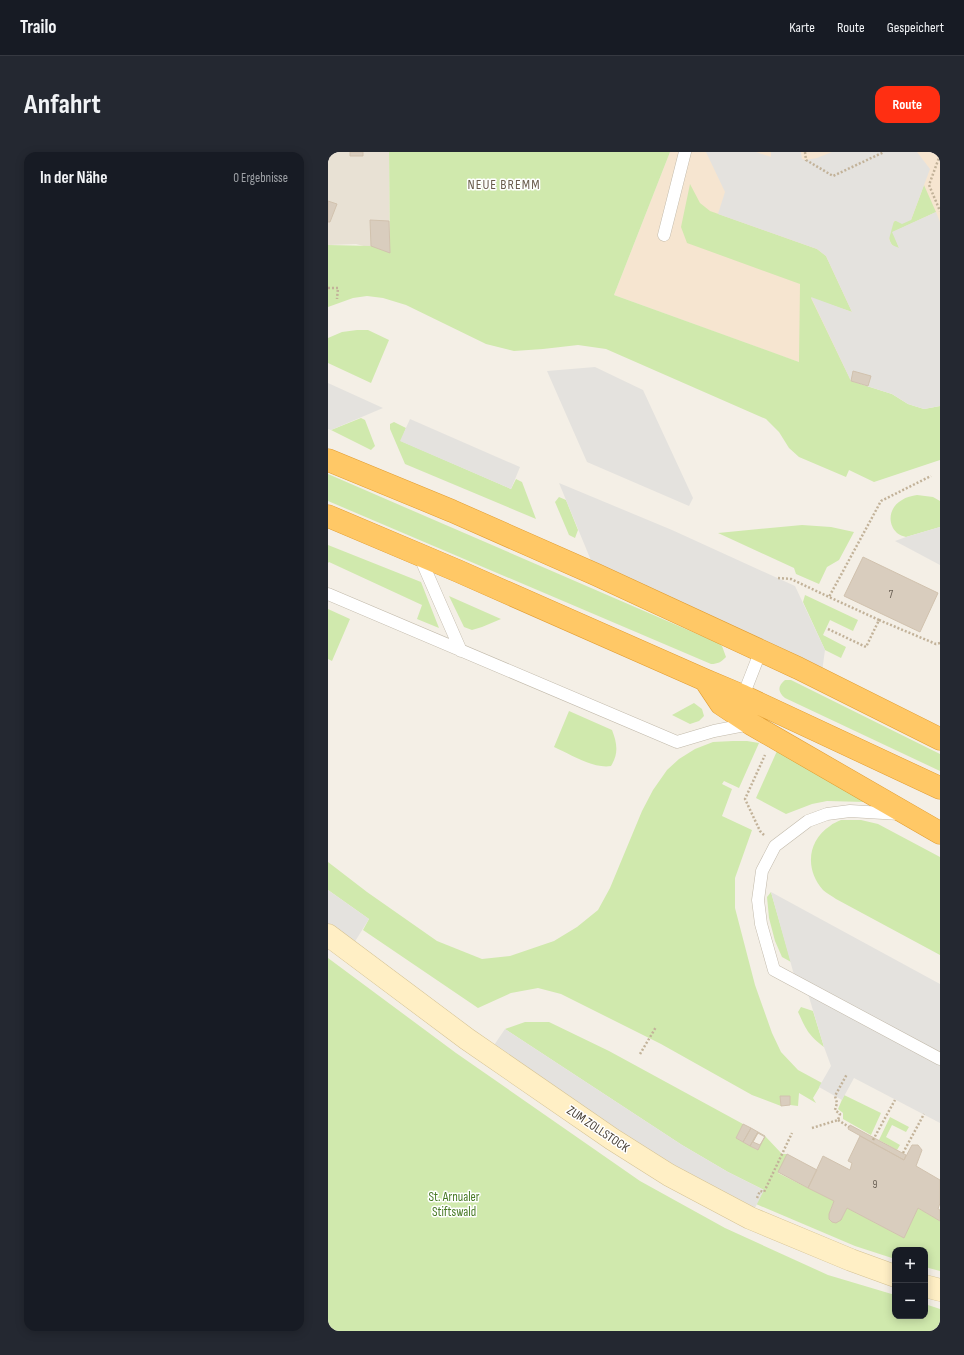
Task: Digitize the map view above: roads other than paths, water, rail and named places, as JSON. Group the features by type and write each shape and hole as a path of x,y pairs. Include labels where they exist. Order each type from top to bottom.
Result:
{"highway":[{"path":"328,460 452,511 761,650 940,739"},
{"path":"328,516 744,696 940,788"},
{"path":"705,680 721,704 751,724 940,833"}],"street":[{"name":"ZUM ZOLLSTOCK","path":"328,935 467,1039 612,1139 669,1176 750,1218 851,1260 892,1275"},
{"path":"928,1287 940,1290"}],"lane":[{"path":"664,235 685,152"},
{"path":"418,554 461,651"},
{"path":"328,594 677,742 714,731 751,724"},
{"path":"744,696 761,650"},
{"path":"910,815 850,811 827,814 808,821 775,846 762,871 758,900 761,924 774,970 940,1059"}],"district":[{"name":"NEUE BREMM","path":"504,184"}],"park label":[{"name":"St. Arnualer Stiftswald","path":"454,1204"}]}
